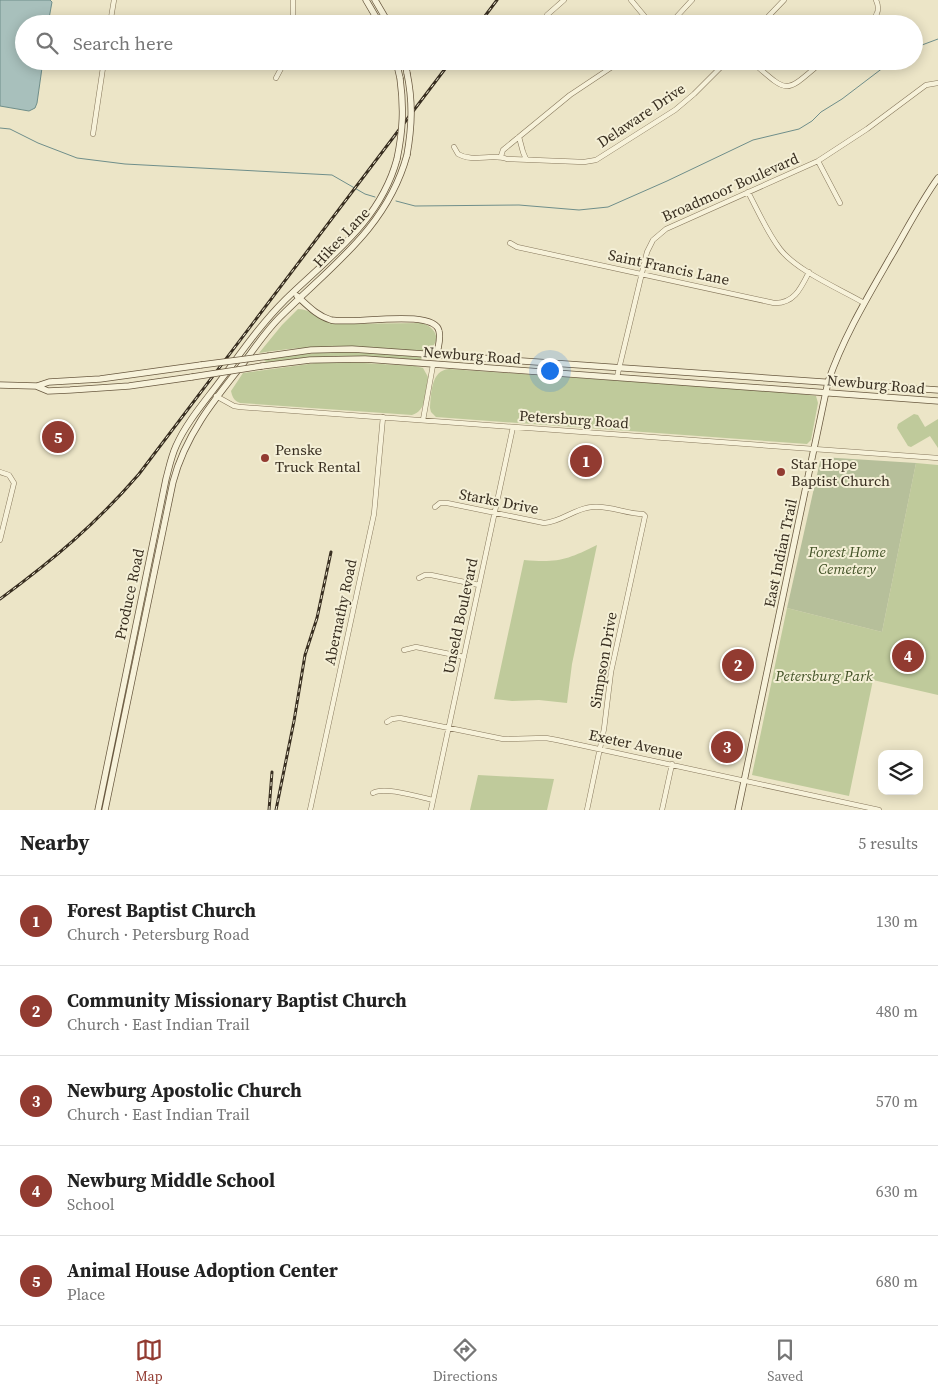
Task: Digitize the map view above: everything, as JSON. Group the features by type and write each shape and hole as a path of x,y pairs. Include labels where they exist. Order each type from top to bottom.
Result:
{"main road":[{"path":"366,0 375,15"},
{"path":"375,0 384,15"},
{"name":"Hikes Lane","path":"211,392 258,329 293,292 344,244 371,214 390,180 397,159 404,115 398,70"},
{"name":"Hikes Lane","path":"217,397 264,335 356,243 376,220 398,182 407,155 412,101 406,70"},
{"name":"East Indian Trail","path":"738,810 828,382 837,356 864,303 923,200 938,178"},
{"path":"293,292 321,316 337,321 414,318 432,322 437,326 439,332 437,354"},
{"name":"Newburg Road","path":"0,385 36,386 49,382 100,378 311,350 352,349 938,390"},
{"name":"Newburg Road","path":"36,386 48,391 119,387 310,360 366,359 938,401"},
{"name":"Produce Road","path":"98,810 166,479 176,446 211,392"},
{"name":"Produce Road","path":"105,810 178,463 192,433 217,397"}],"street":[{"path":"112,15 114,0"},
{"path":"293,15 294,0"},
{"path":"547,15 564,0"},
{"path":"630,0 643,15"},
{"path":"678,15 692,0"},
{"path":"770,15 784,0"},
{"path":"876,0 878,8 876,15"},
{"path":"93,134 103,70"},
{"path":"276,78 280,70"},
{"path":"501,156 503,150 570,95 608,70"},
{"name":"Delaware Drive","path":"454,147 458,154 463,156 492,158 501,156 507,159 584,162 599,158 675,110 718,70"},
{"path":"762,70 779,85 786,87 794,85 812,70"},
{"name":"Broadmoor Boulevard","path":"617,377 647,252 657,235 666,229 818,161 868,129 926,85 938,83"},
{"path":"519,137 526,159"},
{"path":"818,161 840,203"},
{"path":"748,192 780,249 792,261 864,303"},
{"name":"Saint Francis Lane","path":"510,243 778,303 785,302 795,296 808,272"},
{"path":"423,420 433,365"},
{"name":"Petersburg Road","path":"211,392 234,406 240,407 938,458"},
{"name":"Abernathy Road","path":"310,810 374,514 383,417"},
{"name":"Unseld Boulevard","path":"431,810 513,427"},
{"path":"0,472 10,475 14,482 0,540"},
{"name":"Starks Drive","path":"435,507 446,503 544,523 559,521 581,510 593,507 643,514 645,516"},
{"name":"Simpson Drive","path":"587,810 606,717 610,679 645,516"},
{"path":"420,578 425,575 431,575 479,585"},
{"path":"404,650 416,647 464,657"},
{"name":"Exeter Avenue","path":"388,722 392,719 400,718 503,739 546,738 879,810"},
{"path":"662,810 672,764"},
{"path":"373,793 384,790 433,800"}],"green space":[{"path":"298,309 303,309 334,324 422,323 435,333 436,342 433,346 422,351 320,347 259,353"},
{"path":"328,352 422,357 421,361 341,356 266,362 264,360"},
{"path":"323,362 415,366 423,368 428,377 423,405 417,413 412,415 240,403 232,395 231,391 243,373"},
{"path":"443,370 795,393 816,396 818,403 811,440 807,444 436,417 430,408 433,384 435,378"},
{"path":"914,414 918,415 925,427 938,419 938,448 930,436 911,447 908,446 897,428 898,424"},
{"name":"Forest Home Cemetery","path":"821,457 916,463 882,632 787,608"},
{"name":"Petersburg Park","path":"916,463 938,465 938,695 873,680 849,796 752,775 787,608 882,632"},
{"path":"597,545 572,664 567,703 494,699 524,560 554,561 578,554"},
{"path":"478,775 554,779 547,810 470,810"}],"water":[{"path":"0,0 50,0 52,2 50,15 15,15 15,70 42,70 35,108 29,111 0,106"}],"waterway":[{"path":"923,45 938,39"},
{"path":"396,201 415,206 519,205 579,210 608,207 753,140 799,129 880,70"},
{"path":"0,128 10,129 38,143 77,158 125,164 332,175 365,194 375,197"}],"railway":[{"path":"486,15 497,0"},
{"path":"0,599 73,541 107,509 139,474 444,70"},
{"path":"276,810 305,655 317,618 331,552"},
{"path":"269,810 272,772"}],"place":[{"name":"Animal House Adoption Center","path":"58,437"},
{"name":"Penske Truck Rental","path":"265,458"},
{"name":"Forest Baptist Church","path":"586,461"},
{"name":"Star Hope Baptist Church","path":"781,472"},
{"name":"Newburg Middle School","path":"908,656"},
{"name":"Community Missionary Baptist Church","path":"738,665"},
{"name":"Newburg Apostolic Church","path":"727,747"}]}
